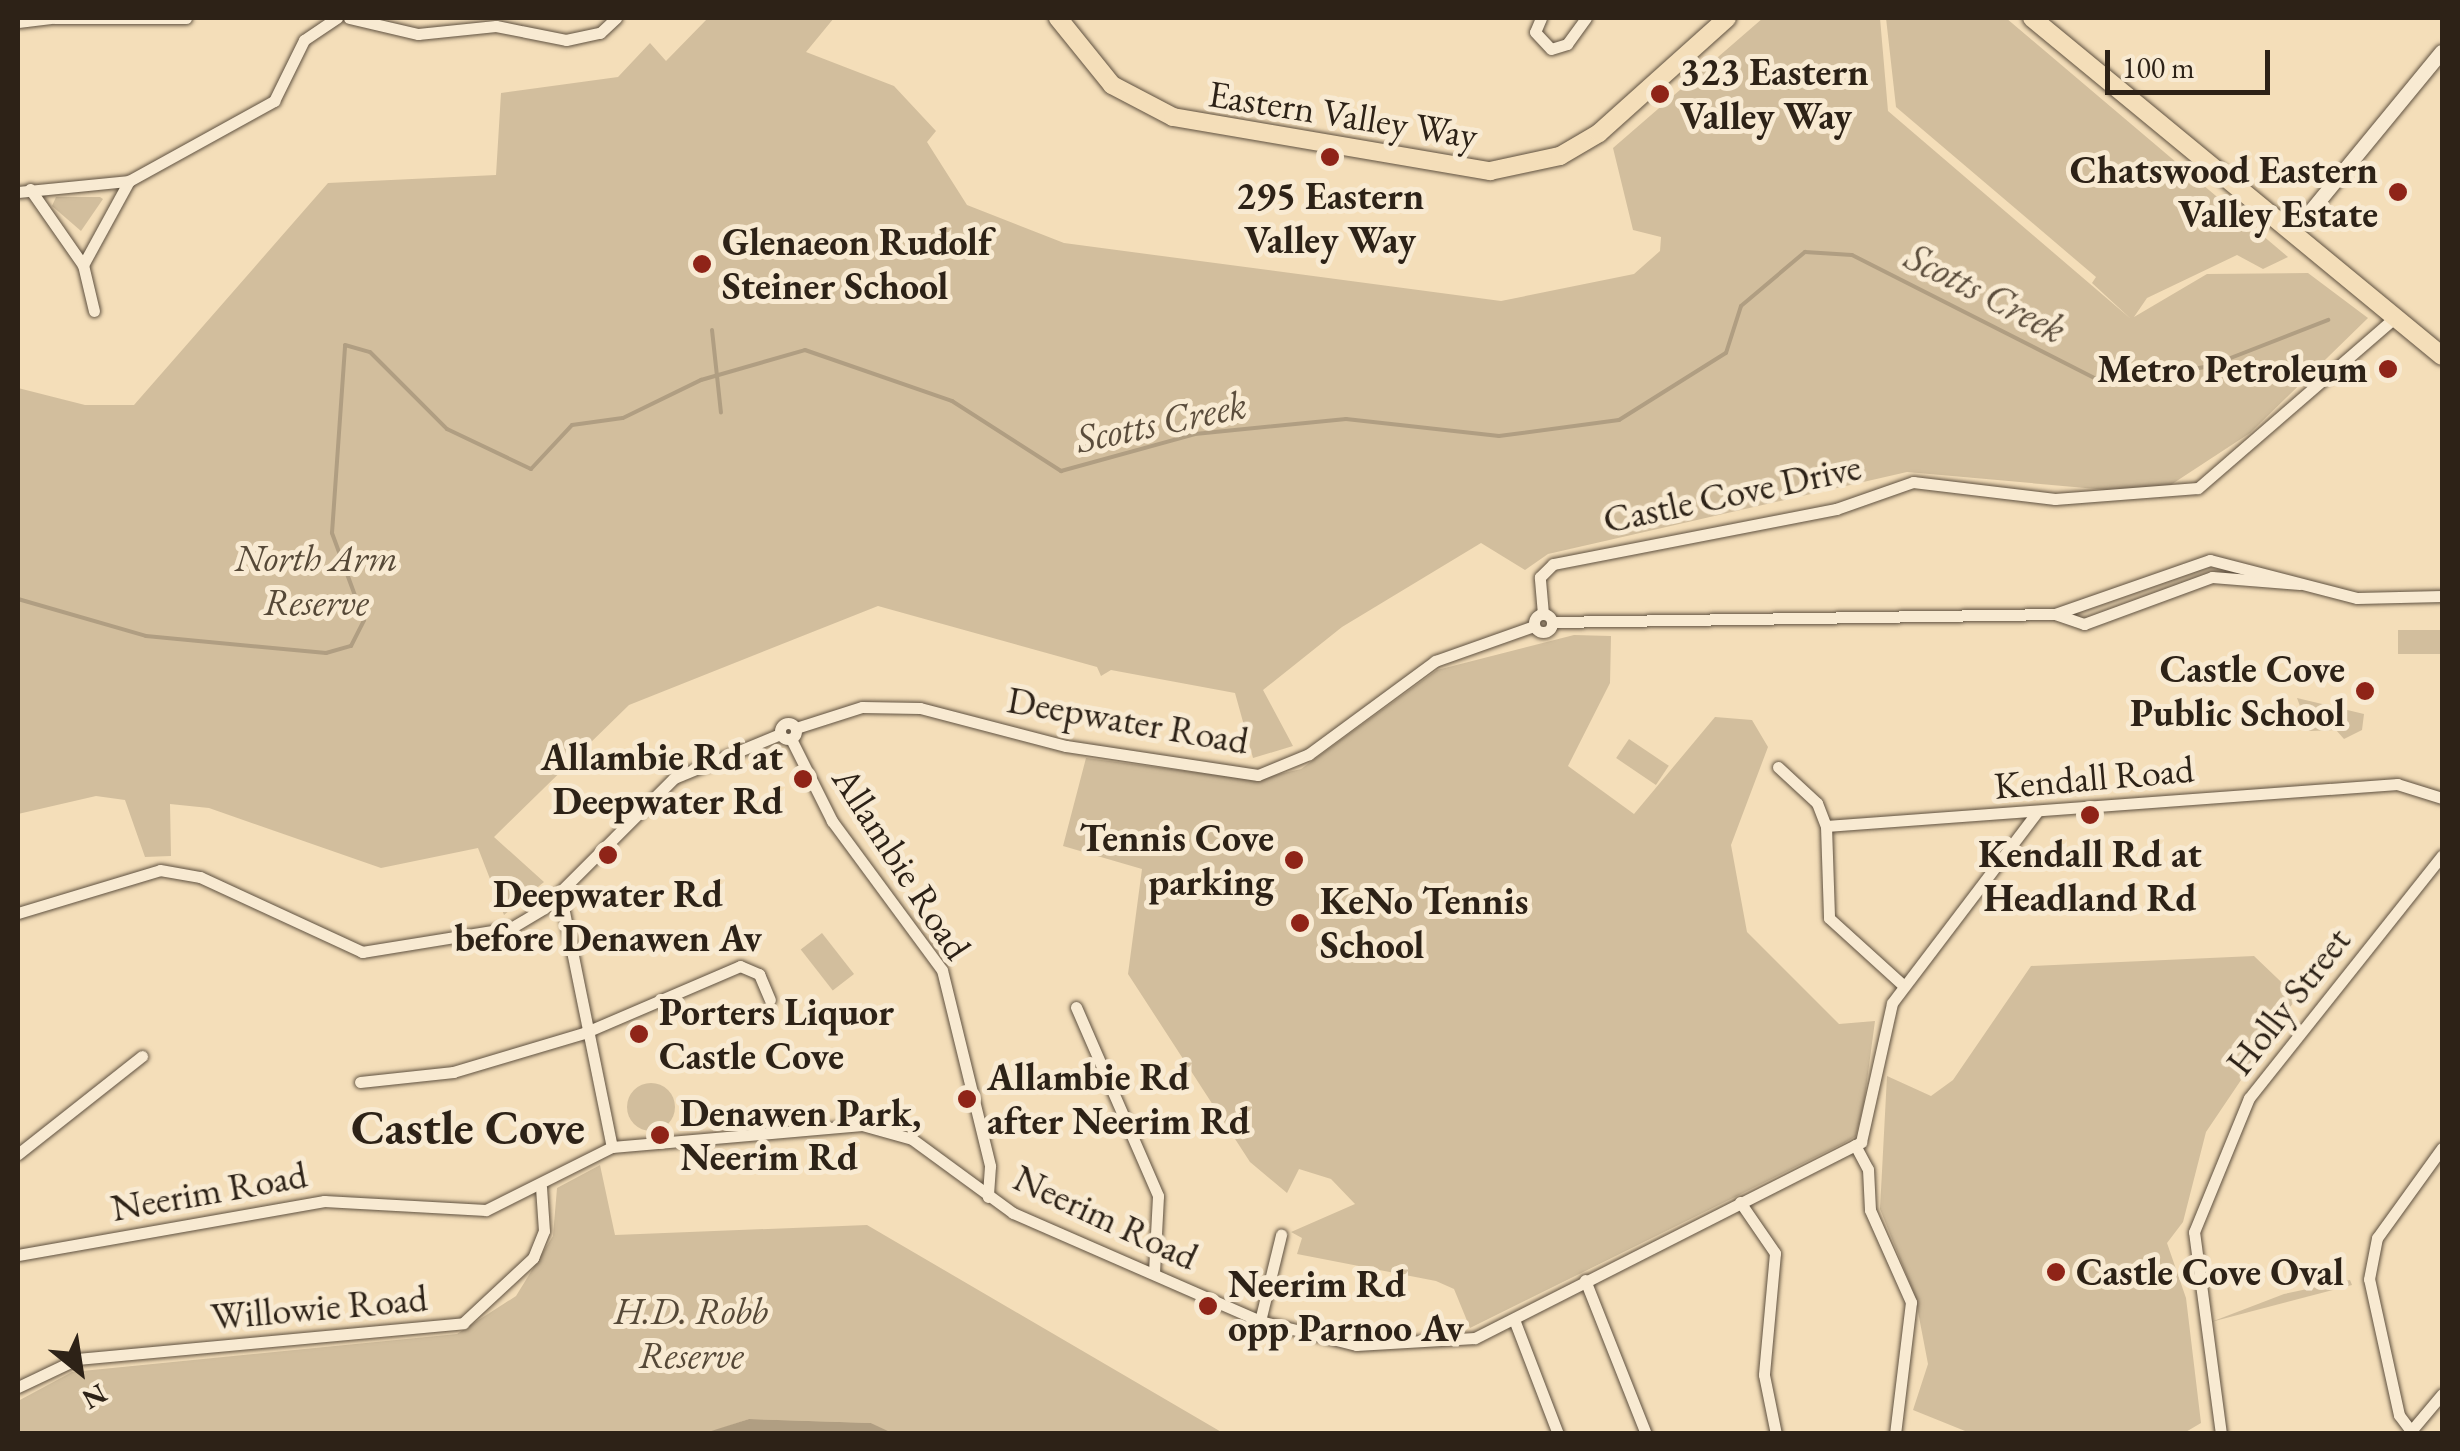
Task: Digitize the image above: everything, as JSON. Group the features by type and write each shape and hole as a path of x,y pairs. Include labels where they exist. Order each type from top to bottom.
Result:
{"main road":[{"name":"Eastern Valley Way","path":"1058,18 1112,85 1174,117 1490,171 1549,159 1599,133 1727,18"},
{"path":"2032,18 2442,356"}],"street":[{"path":"18,22 54,18 186,18"},
{"path":"24,190 129,181 274,100 304,40 338,18"},
{"path":"349,18 418,34 496,26 566,40 600,33 616,18"},
{"path":"1541,18 1536,32 1551,50 1567,44 1586,18"},
{"path":"2294,232 2442,52"},
{"path":"83,265 129,181"},
{"path":"24,190 83,265 94,311"},
{"name":"Castle Cove Drive","path":"1548,618 1540,577 1554,564 1836,510 1913,482 2055,499 2198,488 2393,319"},
{"path":"1548,618 2055,614 2210,560 2357,598 2442,596"},
{"path":"2055,614 2084,624 2212,577 2300,584"},
{"name":"Deepwater Road","path":"18,913 120,877 182,872 378,953 511,928 560,892 674,778 862,707 920,708 1066,746 1258,775 1309,754 1435,661 1548,618"},
{"name":"Allambie Road","path":"789,734 832,821 942,970 990,1166 988,1196"},
{"path":"1778,767 1817,803 1826,826 1829,918 1904,986"},
{"name":"Kendall Road","path":"1826,826 2397,784 2442,798"},
{"path":"1895,1434 1910,1302 1870,1210 1868,1169 1856,1145 1868,1127 1886,1012 2037,812"},
{"name":"Holly Street","path":"2221,1434 2194,1232 2249,1098 2442,855"},
{"path":"560,892 595,1027 612,1147"},
{"path":"360,1082 453,1072 595,1027 740,966 759,974 770,1000"},
{"path":"1076,1007 1158,1196 1154,1272"},
{"path":"18,1154 142,1056"},
{"name":"Neerim Road","path":"18,1255 339,1200 486,1210 541,1187 612,1147 862,1125 912,1140 988,1196 1260,1321 1376,1345 1475,1338 1515,1322 1585,1280 1856,1145"},
{"path":"2442,1148 2378,1238 2369,1279 2399,1415 2416,1432 2442,1394"},
{"name":"Willowie Road","path":"18,1387 76,1358 463,1323 533,1258 544,1231 541,1187"},
{"path":"1740,1202 1775,1254 1764,1375 1776,1434"},
{"path":"1260,1321 1281,1236"},
{"path":"1585,1280 1646,1434"},
{"path":"1515,1322 1558,1434"}],"green space":[{"name":"North Arm Reserve","path":"708,18 834,18 806,52 894,86 936,131 927,142 967,205 1064,243 1501,301 1634,274 1660,251 1661,237 1633,230 1613,148 1763,18 1880,18 1888,111 2131,319 2092,283 2096,277 1896,107 1886,18 2006,18 2288,257 2263,269 2237,255 2147,298 2134,317 2207,274 2308,273 2368,318 2250,433 2169,486 2108,490 1907,472 1548,554 1525,570 1481,543 1342,627 1263,690 1293,746 1253,758 1235,693 1111,670 1101,676 1097,667 878,606 629,705 494,837 544,882 504,915 478,848 381,868 209,808 170,804 171,856 145,857 125,800 96,796 18,814 18,388 85,405 134,405 328,183 496,175 501,93 618,77 650,43 666,61"},
{"path":"56,197 103,199 81,231 52,206"},
{"path":"2398,630 2442,630 2442,654 2398,654"},
{"path":"1574,635 1611,636 1610,683 1568,766 1634,814 1715,717 1752,720 1768,747 1731,845 1747,932 1839,1024 1875,1021 1864,1103 1856,1136 1844,1143 1470,1328 1454,1289 1436,1281 1297,1254 1302,1238 1291,1232 1355,1204 1331,1179 1299,1169 1287,1193 1250,1162 1128,974 1142,869 1063,846 1086,758 1254,780 1301,769 1437,670"},
{"path":"2297,698 2364,714 2362,730 2344,739 2336,730 2309,731"},
{"path":"1629,739 1669,766 1656,785 1616,758"},
{"path":"822,933 854,974 833,991 801,950"},
{"path":"2254,956 2297,997 2206,1132 2183,1222 2167,1243 2186,1298 2201,1423 2184,1433 1970,1433 1913,1410 1928,1364 1915,1296 1880,1209 1887,1076 1931,1096 1953,1080 2031,966"},
{"path":"651,1083 668,1090 675,1107 668,1124 651,1131 634,1124 627,1107 634,1090"},
{"name":"H.D. Robb Reserve","path":"600,1165 615,1235 867,1225 1223,1433 892,1434 871,1423 749,1419 705,1434 18,1434 18,1401 72,1372 457,1334 516,1296 553,1236 557,1188"},
{"path":"2350,1280 2352,1285 2211,1322 2284,1294"}],"shaded area":[{"path":"749,1419 871,1423 892,1433 705,1433"}],"waterway":[{"name":"Scotts Creek","path":"18,599 146,636 326,653 351,646 364,620 332,533 345,345 370,352 447,429 531,469 572,425 623,418 701,380 805,350 952,401 1061,471 1195,434 1346,419 1499,436 1619,420 1726,353 1741,306 1805,252 1852,255 2106,384 2210,366 2328,320"},
{"name":"Scotts Creek","path":"712,330 721,413"}],"place":[{"name":"323 Eastern Valley Way","path":"1660,94"},
{"name":"295 Eastern Valley Way","path":"1330,157"},
{"name":"Chatswood Eastern Valley Estate","path":"2398,192"},
{"name":"Glenaeon Rudolf Steiner School","path":"702,264"},
{"name":"Metro Petroleum","path":"2388,369"},
{"name":"Castle Cove Public School","path":"2365,691"},
{"name":"Allambie Rd at Deepwater Rd","path":"803,779"},
{"name":"Kendall Rd at Headland Rd","path":"2090,815"},
{"name":"Deepwater Rd before Denawen Av","path":"608,855"},
{"name":"Tennis Cove parking","path":"1294,860"},
{"name":"KeNo Tennis School","path":"1300,923"},
{"name":"Porters Liquor Castle Cove","path":"639,1034"},
{"name":"Allambie Rd after Neerim Rd","path":"967,1099"},
{"name":"Denawen Park, Neerim Rd","path":"660,1135"},
{"name":"Castle Cove Oval","path":"2056,1272"},
{"name":"Neerim Rd opp Parnoo Av","path":"1208,1306"}],"district":[{"name":"Castle Cove","path":"468,1128"}]}
